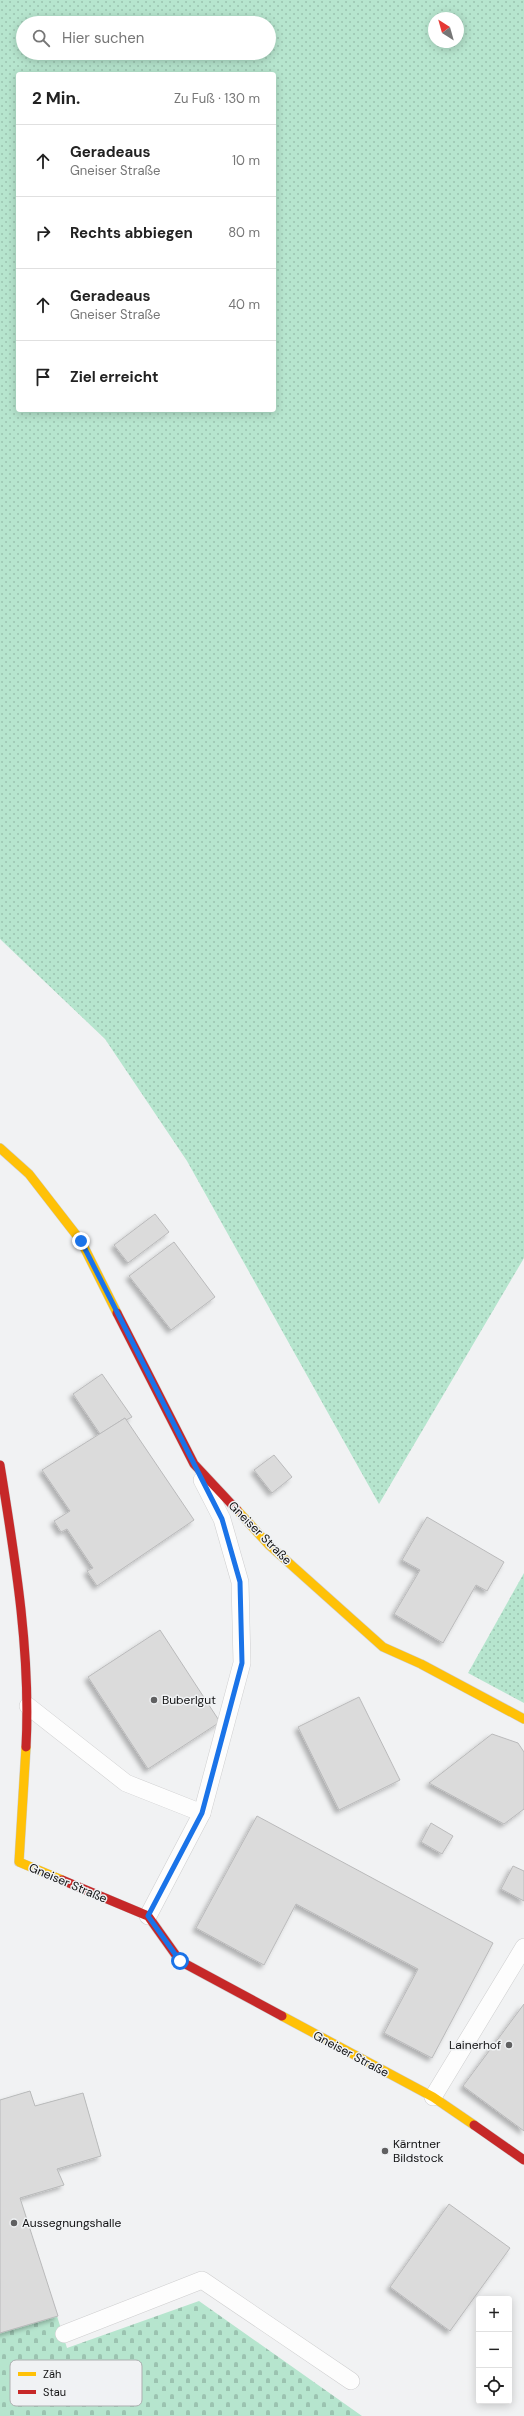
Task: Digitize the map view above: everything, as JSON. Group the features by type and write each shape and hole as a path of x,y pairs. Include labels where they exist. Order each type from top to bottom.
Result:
{"street":[{"name":"Gneiser Straße","path":"0,1148 29,1174 81,1241 194,1464 269,1545 383,1647 421,1664 524,1719"},
{"name":"Gneiser Straße","path":"0,1465 16,1565 28,1706 19,1862 148,1916 180,1961 433,2098 523,2159"}],"lane":[{"path":"148,1916 202,1813 242,1663 240,1582 222,1519 194,1464"},
{"path":"28,1706 126,1783 202,1813"},
{"path":"433,2098 524,1947"},
{"path":"64,2334 202,2280 351,2381"}],"green space":[{"path":"0,0 524,0 524,1258 379,1504 187,1161 105,1039 0,939"},
{"path":"524,1573 524,1703 468,1673"},
{"path":"30,2091 35,2106 83,2093 101,2156 57,2169 64,2185 20,2198 67,2348 199,2301 362,2416 0,2416 0,2100"}],"building":[{"path":"155,1214 169,1232 128,1263 114,1245"},
{"path":"174,1242 215,1297 171,1330 129,1276"},
{"path":"102,1374 132,1417 126,1420 125,1418 100,1434 73,1394"},
{"path":"125,1418 194,1520 97,1586 87,1571 93,1568 67,1529 61,1532 54,1521 70,1511 42,1470"},
{"path":"274,1455 292,1477 272,1493 254,1470"},
{"path":"427,1517 504,1562 487,1591 476,1585 443,1643 394,1614 420,1570 402,1560"},
{"name":"Buberlgut","path":"160,1630 220,1722 148,1769 88,1677"},
{"path":"359,1697 400,1780 339,1810 298,1727"},
{"path":"492,1734 518,1743 524,1752 524,1809 504,1824 429,1783"},
{"path":"257,1816 493,1943 432,2058 384,2033 418,1969 296,1904 264,1965 196,1928"},
{"path":"431,1823 453,1836 442,1854 421,1842"},
{"path":"513,1866 524,1871 524,1901 501,1889"},
{"name":"Lainerhof","path":"524,2004 524,2131 463,2086"},
{"name":"Aussegnungshalle","path":"30,2091 35,2106 83,2093 101,2156 57,2169 64,2185 20,2198 58,2316 0,2333 0,2100"},
{"path":"449,2204 510,2248 450,2331 390,2287"}],"traffic: slow":[{"path":"0,1148 29,1174 81,1241 117,1313"},
{"path":"237,1510 269,1545 383,1647 421,1664 524,1719"},
{"path":"26,1747 19,1862 62,1880"},
{"path":"282,2016 433,2097 474,2125"}],"traffic: jam":[{"path":"117,1313 194,1464 237,1510"},
{"path":"0,1465 16,1570 24,1641 27,1712 26,1747"},
{"path":"62,1880 148,1916 180,1961 282,2016"},
{"path":"474,2125 524,2160"}],"place":[{"name":"Buberlgut","path":"154,1700"},
{"name":"Lainerhof","path":"509,2045"},
{"name":"Kärntner Bildstock","path":"385,2151"},
{"name":"Aussegnungshalle","path":"14,2223"}],"route":[{"path":"81,1241 119,1313 222,1519 240,1582 242,1663 202,1813 148,1916 180,1961"}]}
